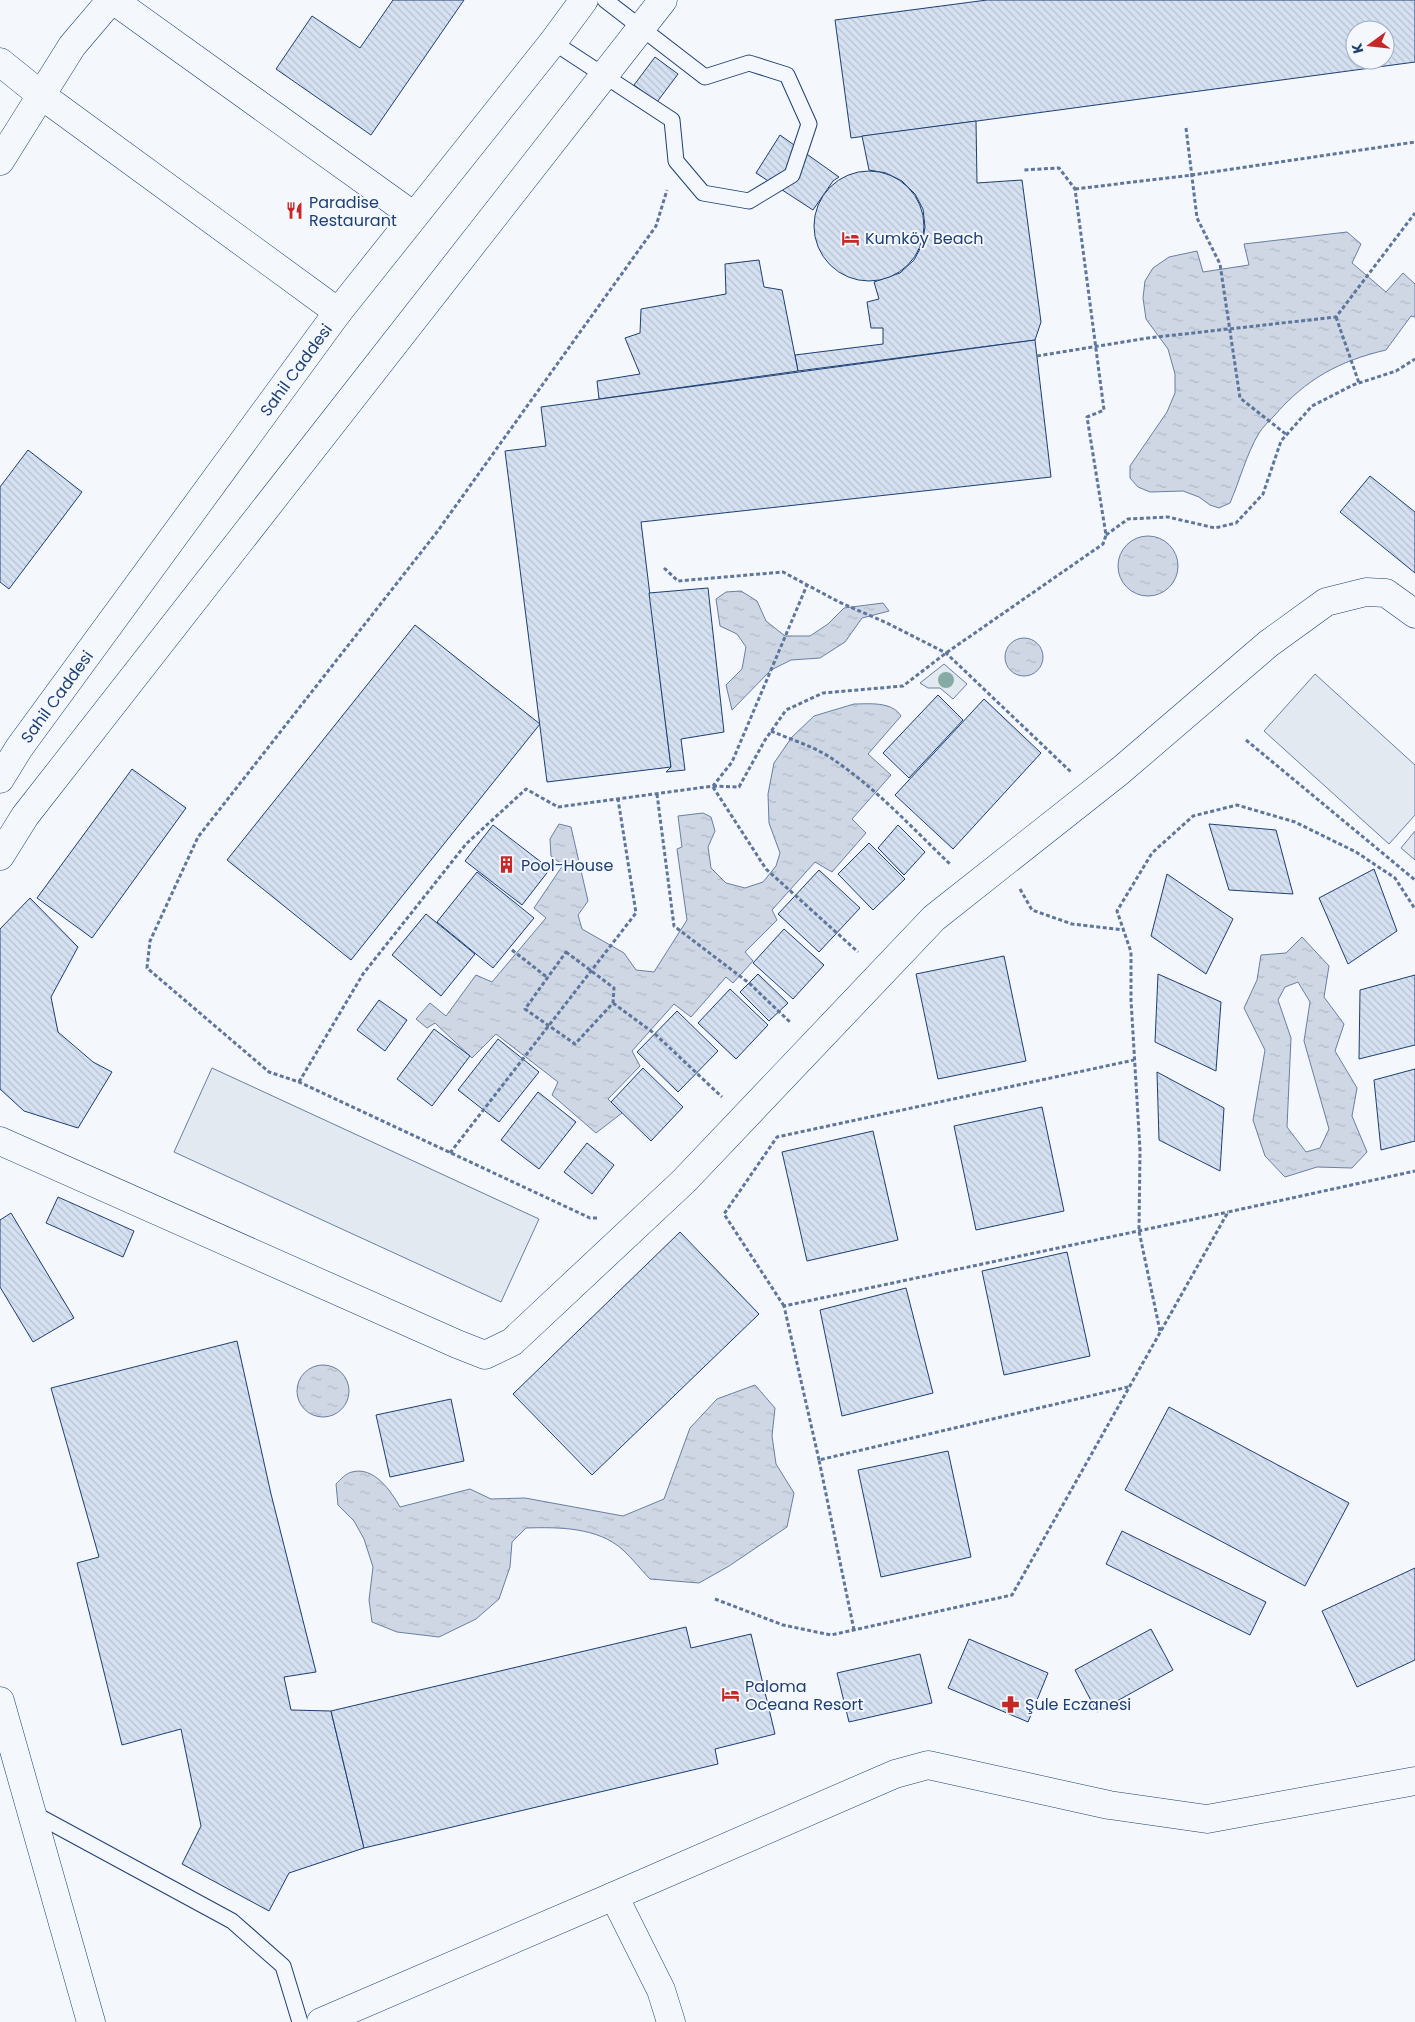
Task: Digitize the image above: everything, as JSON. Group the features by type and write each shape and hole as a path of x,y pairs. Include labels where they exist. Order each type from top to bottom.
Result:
{"street":[{"path":"0,161 72,46 112,0 414,216"},
{"name":"Sahil Caddesi","path":"0,779 10,757 338,312 554,42 584,0"},
{"path":"0,856 25,816 663,0"},
{"path":"0,62 41,95 338,312"},
{"path":"0,1141 485,1355 512,1342 684,1182 934,918 1120,771 1268,644 1326,602 1366,592 1386,593 1415,614"},
{"path":"2,1714 91,2022"},
{"path":"321,2022 895,1774 928,1766 1109,1805 1207,1819 1415,1781"},
{"path":"614,1896 661,1990 671,2022"}],"lane":[{"path":"554,42 672,120 676,161 703,193 749,200 792,175 809,124 787,75 749,62 705,76 605,0"},
{"path":"31,1812 232,1921 282,1966 300,2022"}],"path":[{"path":"1186,128 1197,218 1220,264 1240,398 1287,435"},
{"path":"1075,189 1192,175 1415,142"},
{"path":"604,1218 590,1218 299,1082 270,1072 147,968 150,941 198,837 438,532 656,226 676,161"},
{"path":"299,1082 363,974 466,844 526,789 558,806 713,786 738,787 771,731 786,710 823,692 903,686 946,653 1103,544 1106,535 1087,417 1104,410 1075,189 1059,168 1023,170"},
{"path":"1359,383 1336,317 1415,213"},
{"path":"1037,356 1148,338 1336,317"},
{"path":"1106,535 1128,519 1168,517 1215,528 1236,523 1263,494 1281,441 1312,406 1359,383 1396,371 1415,359"},
{"path":"664,568 678,581 783,572 839,602 887,623 946,653 1075,775 1068,779"},
{"path":"713,786 732,762 807,584"},
{"path":"771,731 832,758 878,796 957,871"},
{"path":"1246,740 1415,880"},
{"path":"713,786 766,869 794,892 862,955"},
{"path":"657,794 674,926 749,983 794,1026"},
{"path":"450,1153 524,1056 549,1028 591,971 618,939 636,913 618,798"},
{"path":"1160,1332 1139,1231 1140,1150 1131,1000 1131,952 1117,911 1152,853 1193,816 1237,805 1295,822 1356,852 1395,878 1415,909"},
{"path":"1004,863 1032,910 1072,924 1124,930"},
{"path":"512,950 548,978"},
{"path":"566,952 614,988 613,1002 575,1044 549,1028 524,1009 548,978 566,952"},
{"path":"613,1002 655,1034 724,1098"},
{"path":"854,1630 819,1460 784,1306 724,1214 777,1137 1134,1060"},
{"path":"784,1306 1415,1171"},
{"path":"715,1599 783,1625 831,1635 1012,1595 1228,1212"},
{"path":"819,1460 1129,1387"}],"shaded area":[{"path":"944,664 967,684 953,699 940,688 928,688 920,683"},
{"path":"1315,674 1415,765 1415,815 1389,844 1264,731"},
{"path":"1415,831 1415,860 1401,848"},
{"path":"212,1068 539,1219 501,1302 174,1152"}],"water":[{"path":"1347,232 1361,244 1352,263 1386,292 1403,273 1415,284 1415,317 1411,316 1386,350 1369,354 1324,373 1286,403 1266,424 1254,441 1230,503 1219,508 1183,491 1150,492 1138,487 1130,478 1130,466 1167,412 1175,393 1175,374 1168,349 1146,319 1143,298 1145,281 1153,268 1169,257 1197,251 1203,272 1249,265 1244,244"},
{"path":"1142,536 1154,536 1165,541 1173,549 1178,560 1176,578 1165,591 1154,596 1142,596 1131,591 1123,583 1118,572 1118,560 1123,549 1131,541"},
{"path":"741,591 757,601 766,621 785,636 810,636 828,624 844,608 883,603 889,611 862,618 845,642 820,658 791,660 771,670 732,710 726,685 742,669 746,647 737,634 720,626 716,599 726,592"},
{"path":"1024,638 1037,644 1043,657 1037,670 1024,676 1011,670 1005,657 1011,644"},
{"path":"854,704 886,706 897,711 901,716 868,754 891,775 852,819 866,833 832,872 815,862 772,910 777,920 745,952 753,961 733,983 726,977 691,1017 674,1004 632,1051 640,1066 608,1099 622,1113 596,1133 552,1095 558,1082 496,1034 472,1058 435,1023 427,1028 416,1019 430,1003 446,1016 476,975 492,982 546,918 534,908 563,865 551,856 550,839 559,824 571,827 588,901 578,915 582,929 624,953 636,970 654,972 687,920 677,849 682,847 678,816 703,813 711,817 715,831 708,847 711,868 726,883 745,888 763,882 776,866 780,853 769,823 768,794 774,763 792,737 814,716"},
{"path":"1302,937 1329,966 1324,997 1344,1024 1335,1051 1357,1088 1352,1116 1367,1152 1352,1168 1317,1167 1285,1177 1265,1156 1253,1120 1265,1050 1244,1008 1257,980 1261,955 1286,953","holes":["1298,982 1310,1002 1304,1041 1329,1129 1320,1148 1306,1152 1287,1127 1291,1038 1278,1000 1285,987"]},
{"path":"318,1365 328,1365 342,1372 349,1386 349,1396 342,1410 328,1417 318,1417 308,1413 301,1406 297,1396 297,1386 301,1376 308,1369"},
{"path":"755,1385 775,1408 772,1436 776,1464 794,1493 787,1527 729,1566 699,1583 650,1579 623,1550 613,1542 602,1537 564,1528 526,1528 512,1542 510,1567 499,1599 476,1619 439,1637 397,1632 372,1622 369,1600 373,1567 364,1539 354,1521 338,1505 336,1484 343,1477 352,1472 360,1471 374,1476 387,1487 400,1507 470,1489 491,1499 525,1498 623,1516 664,1499 690,1428 717,1399"}],"building":[{"path":"393,0 464,0 371,135 276,69 312,16 360,48"},
{"path":"987,0 1415,0 1415,62 1395,65 1395,20 1345,20 1345,70 1356,70 851,138 835,20"},
{"path":"655,57 678,74 657,102 634,85"},
{"path":"976,121 977,183 1022,180 1041,322 1035,340 798,371 795,355 883,344 883,328 871,328 867,302 879,299 874,282 900,273 914,260 922,245 925,227 923,209 915,194 902,181 886,173 869,170 862,136"},
{"path":"780,135 839,177 833,181 813,210 756,173"},
{"path":"869,171 890,175 908,187 920,205 924,226 920,247 908,265 890,277 869,281 848,277 830,265 818,247 814,226 818,205 830,187 848,175"},
{"path":"759,260 764,287 782,290 798,371 599,399 597,381 640,374 625,338 640,333 641,309 726,294 725,264"},
{"path":"1035,340 1051,477 641,522 671,767 547,782 505,451 546,446 541,407"},
{"path":"28,450 82,492 9,589 0,582 0,487"},
{"path":"1370,476 1415,512 1415,573 1340,512"},
{"path":"708,588 724,732 681,739 685,770 666,772 671,767 649,593"},
{"path":"415,625 540,724 351,960 227,860"},
{"path":"938,695 963,720 909,778 883,753"},
{"path":"984,699 1041,753 953,849 895,795"},
{"path":"132,769 186,808 92,938 37,898"},
{"path":"1209,824 1276,830 1293,894 1229,890"},
{"name":"Pool-House","path":"493,825 550,869 522,905 465,861"},
{"path":"898,825 925,852 904,875 878,848"},
{"path":"869,843 905,879 873,910 838,874"},
{"path":"1374,869 1397,931 1348,964 1319,898"},
{"path":"819,870 860,908 819,952 778,914"},
{"path":"477,872 534,918 493,968 437,922"},
{"path":"1167,874 1233,919 1206,974 1151,936"},
{"path":"30,898 78,947 51,997 58,1032 93,1062 112,1072 78,1128 24,1111 0,1089 0,929"},
{"path":"426,914 475,954 441,996 392,955"},
{"path":"784,929 824,965 793,999 753,963"},
{"path":"1004,956 1026,1061 938,1079 916,974"},
{"path":"758,974 788,1003 769,1021 740,992"},
{"path":"1158,974 1221,1002 1216,1071 1155,1042"},
{"path":"1415,975 1415,1045 1359,1059 1360,990"},
{"path":"730,989 768,1025 736,1059 698,1023"},
{"path":"379,1000 407,1020 385,1051 357,1030"},
{"path":"677,1011 718,1051 678,1092 637,1052"},
{"path":"434,1029 470,1056 432,1106 397,1079"},
{"path":"498,1039 539,1072 499,1122 458,1090"},
{"path":"643,1068 683,1107 651,1141 611,1102"},
{"path":"1415,1069 1415,1141 1381,1150 1374,1080"},
{"path":"1157,1072 1224,1108 1220,1171 1159,1140"},
{"path":"538,1092 576,1122 539,1169 501,1140"},
{"path":"1042,1107 1064,1211 976,1230 954,1126"},
{"path":"873,1131 898,1240 807,1261 782,1152"},
{"path":"587,1143 614,1165 592,1194 564,1172"},
{"path":"58,1197 134,1231 123,1257 46,1223"},
{"path":"11,1213 74,1318 33,1342 0,1287 0,1220"},
{"path":"680,1232 759,1314 592,1475 513,1394"},
{"path":"1067,1252 1090,1356 1004,1375 982,1271"},
{"path":"906,1288 933,1393 842,1416 820,1310"},
{"path":"237,1341 271,1494 316,1672 284,1677 291,1710 331,1711 364,1848 289,1873 269,1911 182,1864 201,1826 181,1729 122,1745 77,1563 99,1557 51,1388"},
{"path":"451,1399 464,1461 390,1477 376,1415"},
{"path":"1169,1407 1349,1503 1305,1586 1125,1490"},
{"path":"948,1451 971,1557 881,1577 858,1470"},
{"path":"1122,1531 1266,1602 1250,1635 1106,1564"},
{"path":"1415,1568 1415,1660 1357,1687 1322,1611"},
{"path":"686,1627 691,1648 751,1634 775,1734 715,1749 718,1764 364,1848 331,1711"},
{"path":"1151,1629 1173,1670 1097,1712 1075,1670"},
{"path":"969,1639 1048,1673 1028,1722 948,1688"},
{"path":"920,1654 932,1703 849,1722 837,1673"}],"place":[{"name":"Paradise Restaurant","path":"295,211"},
{"name":"Kumköy Beach","path":"851,238"},
{"name":"Pool-House","path":"507,865"},
{"name":"Paloma Oceana Resort","path":"731,1695"},
{"name":"Şule Eczanesi","path":"1011,1704"}]}
